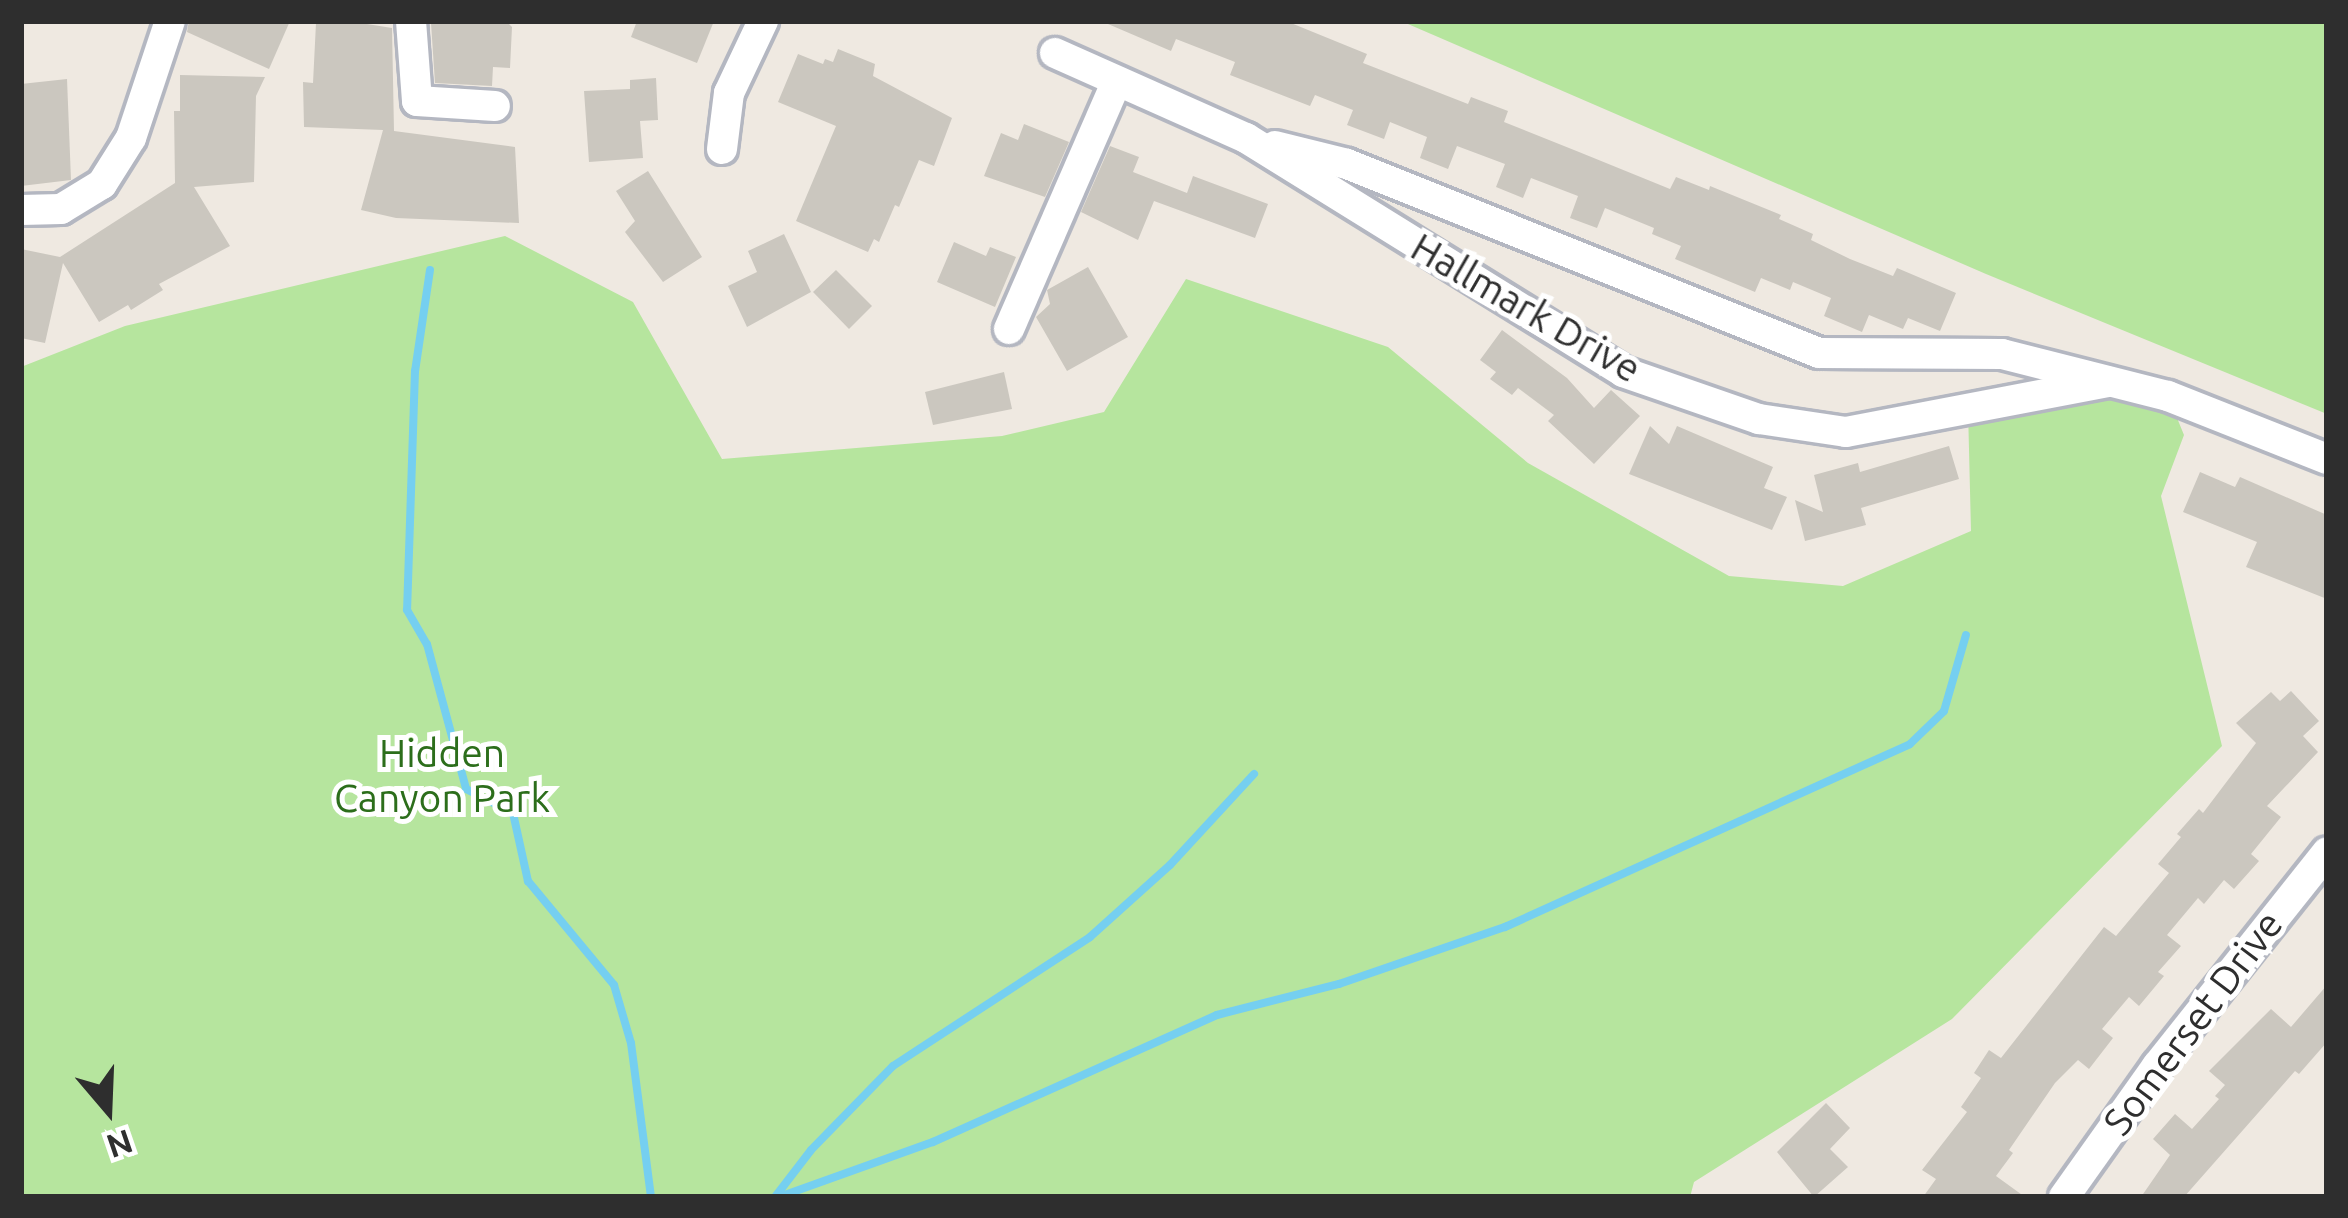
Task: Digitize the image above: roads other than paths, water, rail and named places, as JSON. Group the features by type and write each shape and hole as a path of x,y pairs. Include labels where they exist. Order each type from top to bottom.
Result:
{"street":[{"path":"21,210 61,209 103,184 131,138 170,21"},
{"path":"411,21 417,101 495,106"},
{"path":"722,149 729,93 763,21"},
{"name":"Hallmark Drive","path":"1055,53 1246,138 1624,372 1759,419 1846,432 2109,382"},
{"path":"1009,329 1118,81"},
{"name":"Hallmark Drive","path":"1246,138 1347,164 1820,352 2002,354 2168,396 2327,459"},
{"name":"Somerset Drive","path":"2064,1197 2157,1066 2327,852"}],"waterway":[{"path":"430,270 415,371 407,610 427,644 466,789 513,813 528,881 614,985 631,1043 651,1197"},
{"path":"779,1197 933,1142 1217,1015 1339,984 1505,927 1910,744 1944,711 1966,635"},
{"path":"775,1197 811,1150 893,1066 1090,937 1170,865 1254,774"}],"park label":[{"name":"Hidden Canyon Park","path":"442,776"}]}
